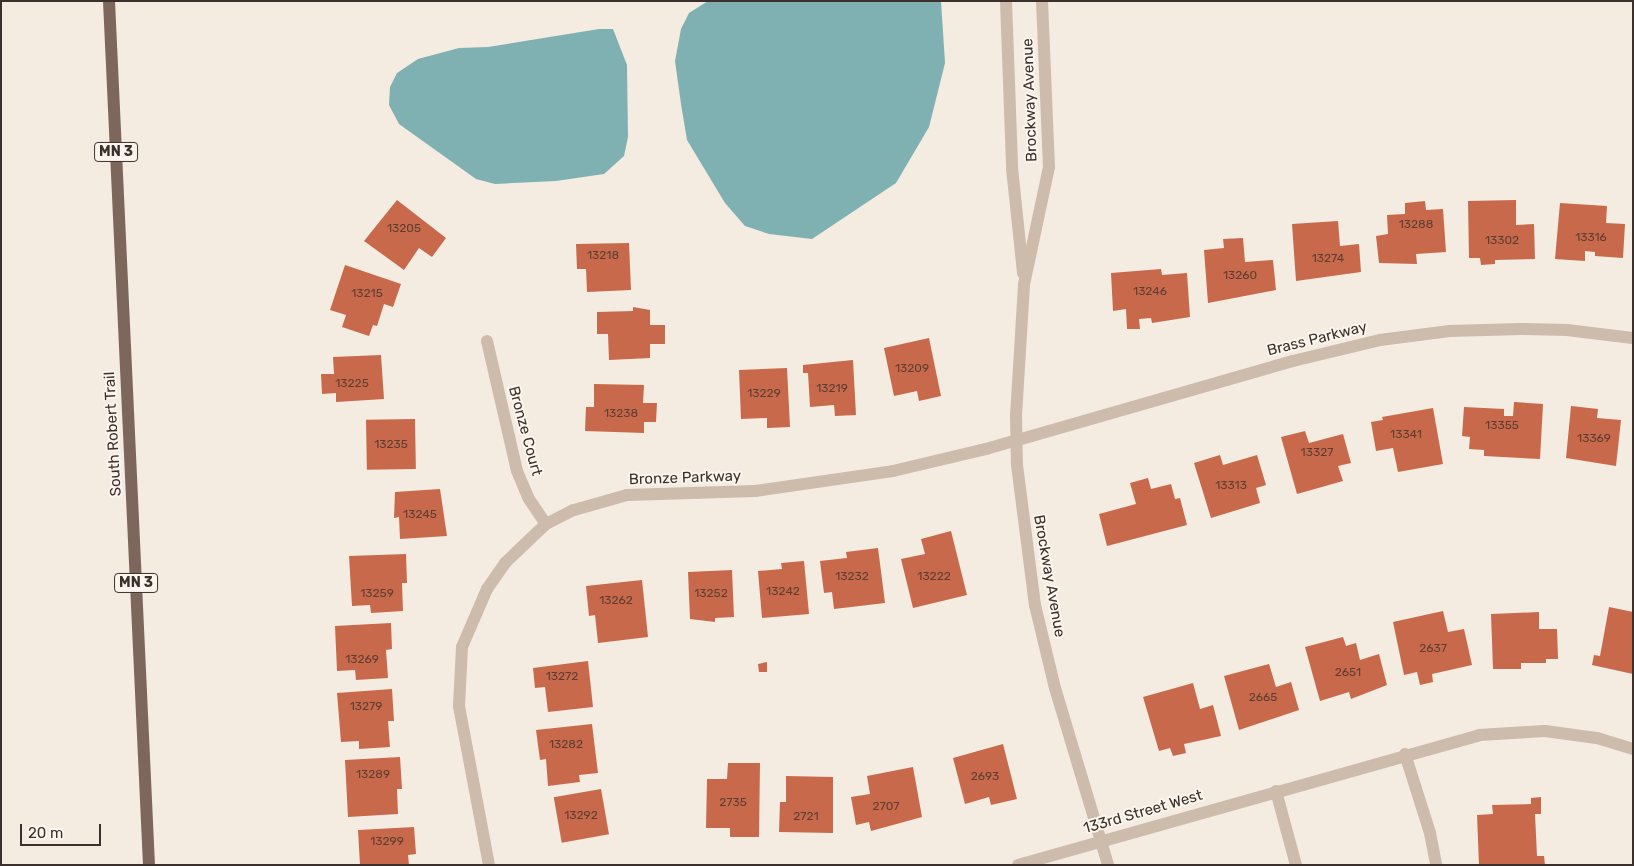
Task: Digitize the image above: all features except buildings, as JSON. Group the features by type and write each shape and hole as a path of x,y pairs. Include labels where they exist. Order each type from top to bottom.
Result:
{"main road":[{"name":"South Robert Trail","path":"109,1 149,865"}],"street":[{"name":"Brockway Avenue","path":"1006,1 1012,168 1024,285"},
{"name":"Brockway Avenue","path":"1042,1 1048,168 1024,285 1016,414 1018,439 1017,465 1024,534 1035,605 1055,688 1108,865"},
{"name":"Brass Parkway","path":"1018,439 1293,360 1380,340 1449,332 1521,329 1567,330 1633,338"},
{"name":"Bronze Court","path":"487,341 517,471 528,499 546,524"},
{"name":"Bronze Parkway","path":"489,865 459,706 462,647 487,589 505,563 546,524 601,501 627,495 755,491 825,484 893,471 1018,439"},
{"name":"133rd Street West","path":"1018,865 1100,840 1472,736 1513,731 1573,734 1633,749"},
{"path":"1405,754 1430,833 1436,865"},
{"path":"1276,791 1296,865"}],"water":[{"path":"708,1 941,1 945,63 929,127 896,183 812,239 769,234 745,226 725,203 687,140 681,104 675,61 681,29 689,13"},
{"path":"599,29 613,29 627,65 628,137 624,156 604,174 556,181 495,184 476,179 399,124 389,105 390,87 397,73 418,59 459,48 488,47"}]}
